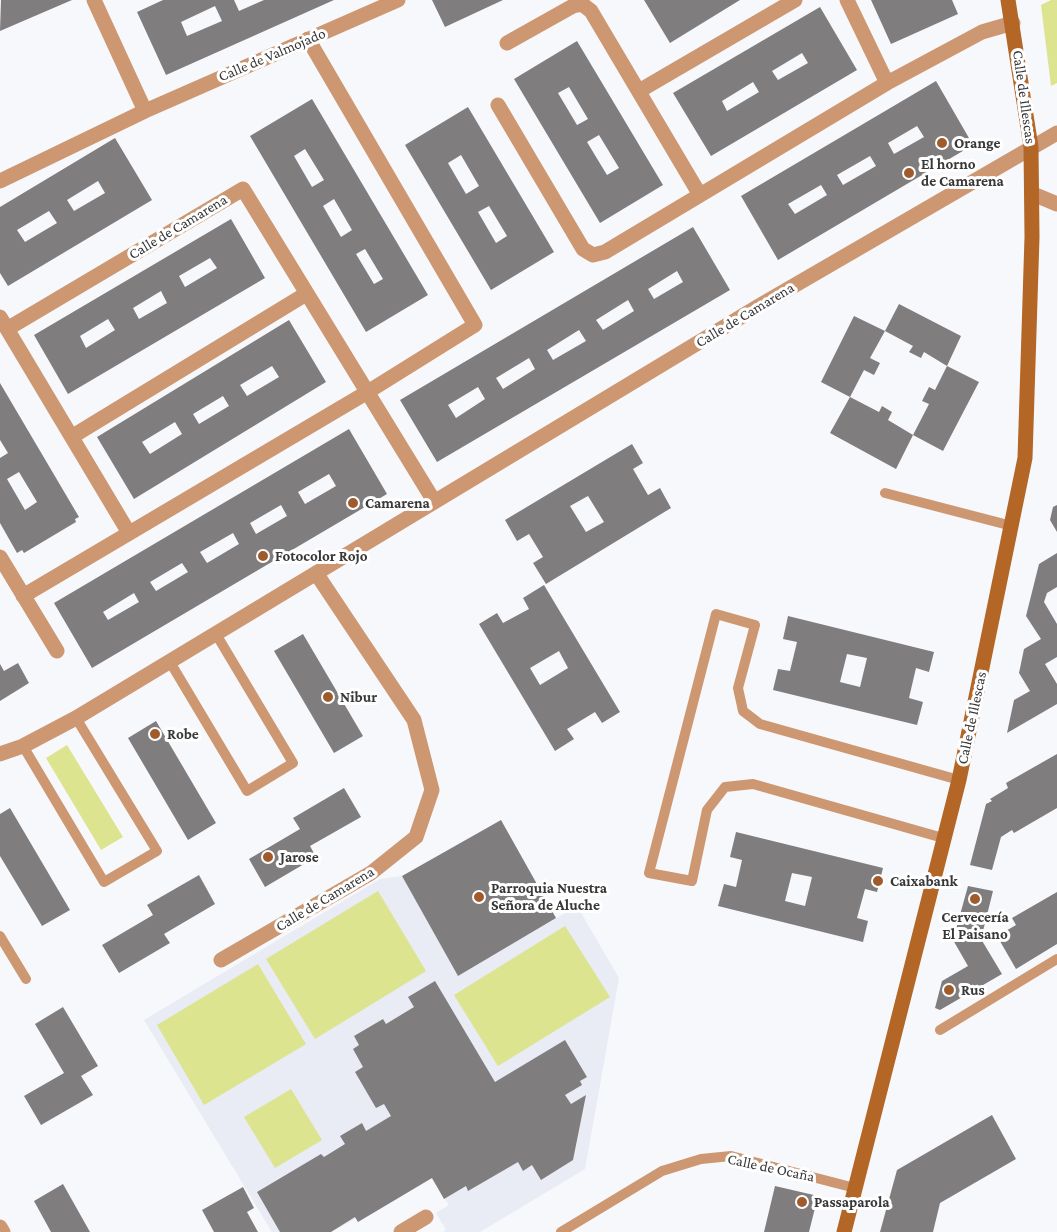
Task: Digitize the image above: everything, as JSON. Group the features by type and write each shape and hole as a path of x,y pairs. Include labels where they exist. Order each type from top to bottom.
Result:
{"street":[{"path":"93,0 145,111"},
{"name":"Calle de Valmojado","path":"0,181 145,111 398,0"},
{"path":"639,91 795,0"},
{"path":"847,0 887,83"},
{"name":"Calle de Illescas","path":"844,1232 959,780 1026,458 1033,194 1031,147 1008,0"},
{"path":"507,43 573,6 582,4 591,11 700,195"},
{"path":"498,105 583,249 593,255 605,252 887,83 982,32 1013,23"},
{"path":"23,596 366,393 475,325 308,39"},
{"name":"Calle de Camarena","path":"0,754 23,746 76,718 759,306 1057,133"},
{"name":"Calle de Camarena","path":"129,533 4,323 243,189 434,501"},
{"path":"1033,194 1057,204"},
{"path":"73,436 306,294"},
{"path":"0,557 57,651"},
{"name":"Calle de Camarena","path":"221,960 371,873 416,837 432,790 414,720 316,573"},
{"path":"401,1232 426,1217"},
{"path":"0,1227 3,1232"}],"lane":[{"path":"885,493 1012,526"},
{"path":"943,838 753,784 725,787 707,810 692,881 649,873 716,614 755,625 738,688 743,711 760,724 959,780"},
{"path":"170,662 247,791 293,764 216,634"},
{"path":"23,746 104,882 157,851 76,718"},
{"path":"0,936 26,979"},
{"path":"940,1030 1057,959"},
{"name":"Calle de Ocaña","path":"561,1232 662,1171 701,1159 731,1156 855,1188"}],"shaded area":[{"path":"402,876 458,976 577,906 619,978 585,1169 480,1232 443,1232 446,1230 436,1213 449,1205 431,1178 331,1232 272,1232 144,1020 380,879"}],"green space":[{"path":"1057,0 1057,83 1051,86 1041,5"},
{"path":"67,745 123,837 101,850 46,758"},
{"path":"378,891 426,971 315,1039 266,959"},
{"path":"565,926 610,997 498,1066 454,995"},
{"path":"258,964 306,1044 204,1105 157,1025"},
{"path":"291,1089 322,1140 275,1168 244,1117"}],"building":[{"path":"1,0 72,0 0,31"},
{"path":"163,0 234,0 239,11 264,0 334,0 166,75 137,12","holes":["215,6 222,21 187,36 181,22"]},
{"path":"432,0 503,0 445,27"},
{"path":"644,0 740,0 670,43"},
{"path":"871,0 952,0 958,14 891,44"},
{"path":"820,7 857,70 711,156 673,93","holes":["802,53 808,63 778,80 772,71","753,82 759,92 727,111 722,101"]},
{"path":"577,41 663,185 600,223 514,79","holes":["569,87 588,119 577,125 558,93","599,135 619,168 607,175 587,142"]},
{"path":"936,81 973,145 778,260 741,196","holes":["917,126 924,137 894,154 888,143","870,156 876,166 843,185 837,175","821,185 827,195 795,214 788,204"]},
{"path":"312,99 428,295 366,332 250,136","holes":["305,149 324,180 312,187 294,156","334,199 352,230 341,237 323,206","365,249 383,279 374,284 356,254"]},
{"path":"468,107 554,252 491,290 405,145","holes":["461,155 479,186 466,194 448,163","489,206 507,236 496,243 478,212"]},
{"path":"115,138 152,200 8,286 0,273 0,207","holes":["98,181 105,193 74,211 67,200","49,211 57,223 25,242 17,230"]},
{"path":"231,219 265,278 68,394 34,335","holes":["210,258 217,268 185,287 179,276","161,291 167,303 139,319 133,308","108,319 115,330 86,348 80,336"]},
{"path":"693,227 730,290 437,462 400,400","holes":["677,271 683,282 654,299 648,289","628,300 634,311 603,330 596,320","579,330 586,341 553,360 547,350","529,358 535,369 503,389 496,378","478,387 485,399 456,418 448,405"]},
{"path":"899,304 961,336 947,366 924,352 921,358 909,352 913,346 885,331"},
{"path":"854,316 885,331 870,358 880,363 874,375 864,370 850,397 821,382"},
{"path":"289,320 326,382 134,499 97,437","holes":["272,366 279,377 247,396 240,385","223,396 229,406 199,424 193,414","175,422 182,434 150,454 142,442"]},
{"path":"947,366 979,382 943,451 913,435 929,404 922,401 929,387 935,390"},
{"path":"0,383 79,517 75,519 76,522 24,553 22,550 17,553 0,523 0,458 8,453 0,440","holes":["19,472 37,502 25,510 7,479"]},
{"path":"850,397 879,412 882,406 892,412 888,420 913,435 896,469 830,433"},
{"path":"349,429 387,494 92,668 54,603","holes":["329,474 336,486 305,504 298,492","281,505 287,516 256,534 250,523","233,533 239,544 207,563 200,552","182,563 188,572 156,591 150,582","134,593 139,602 108,620 103,612"]},
{"path":"632,444 643,463 633,469 648,495 660,488 671,508 546,584 533,563 543,557 529,534 517,541 505,520","holes":["588,496 604,522 586,532 570,506"]},
{"path":"1057,505 1057,532 1050,520 1053,507"},
{"path":"1057,553 1057,587 1047,593 1044,602 1057,624 1057,657 1045,664 1057,684 1057,704 1007,733 1014,700 1030,691 1019,673 1024,649 1041,639 1026,616 1039,564"},
{"path":"544,585 620,712 602,723 595,712 567,729 574,739 555,751 479,624 497,613 503,623 529,609 523,598","holes":["559,651 568,668 540,685 530,668"]},
{"path":"788,616 934,652 929,672 916,668 909,698 923,702 917,725 773,690 778,669 790,671 797,642 783,639","holes":["847,654 867,658 860,687 840,682"]},
{"path":"303,634 363,736 334,753 274,651"},
{"path":"18,663 29,683 0,701 0,664 4,671"},
{"path":"156,721 216,823 188,840 128,738"},
{"path":"1057,754 1057,808 1014,833 1012,830 1001,837 992,870 970,865 986,804 1008,788 1006,783"},
{"path":"344,788 361,817 310,846 316,857 265,887 249,859 300,829 293,818"},
{"path":"10,808 70,910 42,926 0,856 0,814"},
{"name":"Parroquia Nuestra Señora de Aluche","path":"501,820 556,918 458,976 402,876"},
{"path":"736,832 883,868 877,892 865,889 857,918 868,921 863,942 718,906 724,884 736,887 742,860 730,857","holes":["792,873 812,877 805,906 785,901"]},
{"path":"199,875 215,904 164,934 170,943 119,973 102,945 153,915 147,905"},
{"path":"968,886 993,891 981,939 1002,974 940,1010 935,1008 942,981 968,966 953,940"},
{"path":"1057,892 1057,944 1016,969 997,936 1016,925 1012,918"},
{"path":"435,981 495,1082 565,1040 587,1077 580,1081 582,1085 565,1095 571,1104 586,1095 573,1160 541,1180 532,1165 523,1171 518,1162 468,1191 466,1186 444,1199 432,1178 358,1222 355,1217 331,1232 280,1232 257,1192 321,1154 324,1157 345,1144 340,1136 362,1123 366,1131 391,1116 384,1104 376,1108 355,1072 363,1067 353,1049 359,1045 354,1036 383,1019 386,1024 414,1007 408,997"},
{"path":"63,1007 98,1066 81,1076 93,1095 41,1125 24,1096 64,1073 35,1024"},
{"path":"992,1115 1016,1159 940,1203 933,1232 880,1232 897,1170"},
{"path":"63,1184 90,1232 51,1232 34,1201"},
{"path":"775,1186 818,1196 809,1232 764,1232"},
{"path":"243,1187 254,1208 247,1212 258,1232 214,1232 202,1210"}],"place":[{"name":"Orange","path":"942,143"},
{"name":"El horno de Camarena","path":"909,173"},
{"name":"Camarena","path":"353,503"},
{"name":"Fotocolor Rojo","path":"263,556"},
{"name":"Nibur","path":"328,697"},
{"name":"Robe","path":"155,734"},
{"name":"Jarose","path":"268,857"},
{"name":"Caixabank","path":"878,881"},
{"name":"Parroquia Nuestra Señora de Aluche","path":"479,897"},
{"name":"Cervecería El Paisano","path":"975,899"},
{"name":"Rus","path":"949,990"},
{"name":"Passaparola","path":"802,1202"}]}
